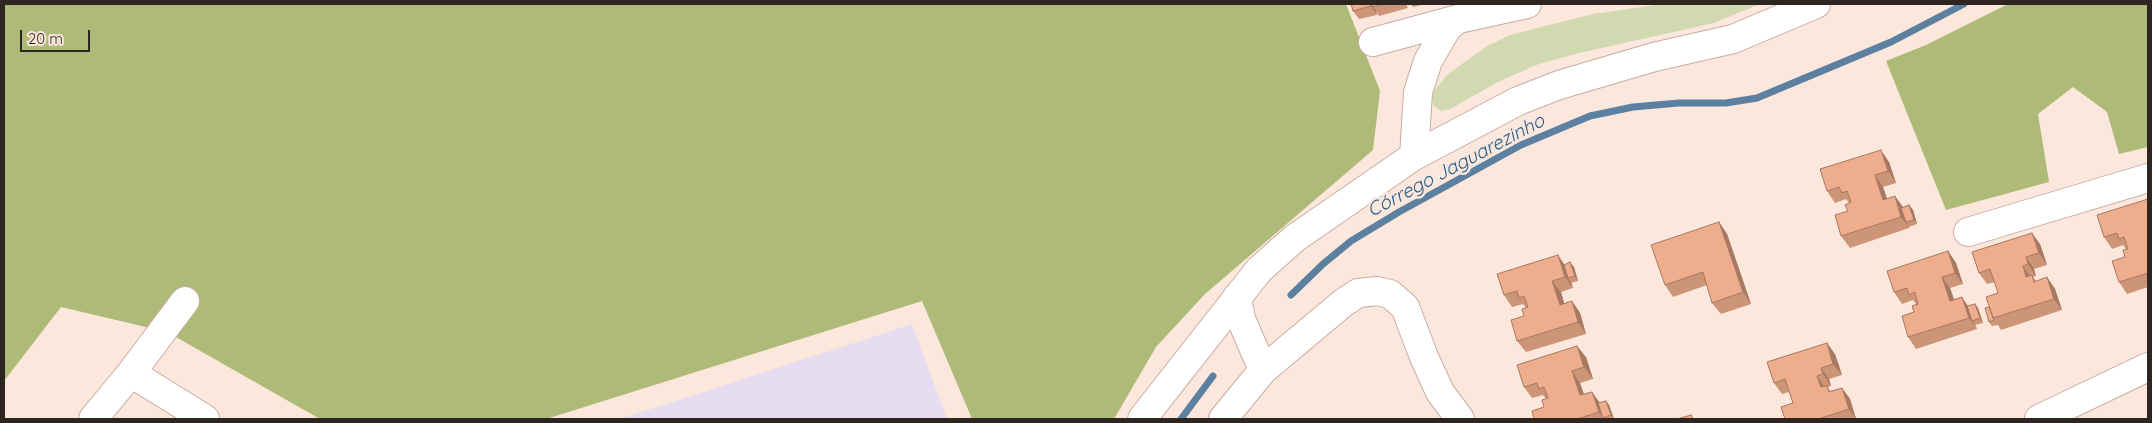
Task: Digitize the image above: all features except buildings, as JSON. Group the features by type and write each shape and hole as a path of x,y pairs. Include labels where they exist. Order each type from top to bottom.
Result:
{"street":[{"path":"1373,42 1458,19 1527,4"},
{"path":"1142,419 1239,308 1259,270 1295,238 1414,156 1518,101 1559,85 1645,60 1732,39 1816,4"},
{"path":"1414,156 1415,121 1420,84 1428,61 1447,28 1458,19"},
{"path":"1968,232 2148,178"},
{"path":"1227,417 1259,362 1358,293 1378,290 1390,294 1405,306 1440,392 1460,419"},
{"path":"93,419 132,373 185,301"},
{"path":"1239,308 1259,362"},
{"path":"2039,419 2147,369"},
{"path":"132,373 205,419"}],"shaded area":[{"path":"912,324 947,419 620,419"}],"green space":[{"path":"4,4 1346,4 1380,91 1373,150 1205,294 1156,347 1114,419 972,419 922,301 546,419 320,419 167,332 61,307 4,381"},
{"path":"1663,4 1760,4 1714,23 1579,53 1536,65 1498,82 1450,109 1441,111 1434,106 1431,99 1433,92 1448,74 1487,46 1510,35 1593,14"},
{"path":"2008,4 2148,4 2148,147 2119,154 2107,112 2073,87 2038,114 2049,182 1946,210 1886,61 1926,45"}],"waterway":[{"name":"Córrego Jaguarezinho","path":"1291,295 1323,264 1351,241 1399,212 1521,145 1590,116 1633,107 1679,103 1726,103 1757,98 1891,42 1964,4"},
{"name":"Córrego Jaguarezinho","path":"1181,419 1213,376"}]}
